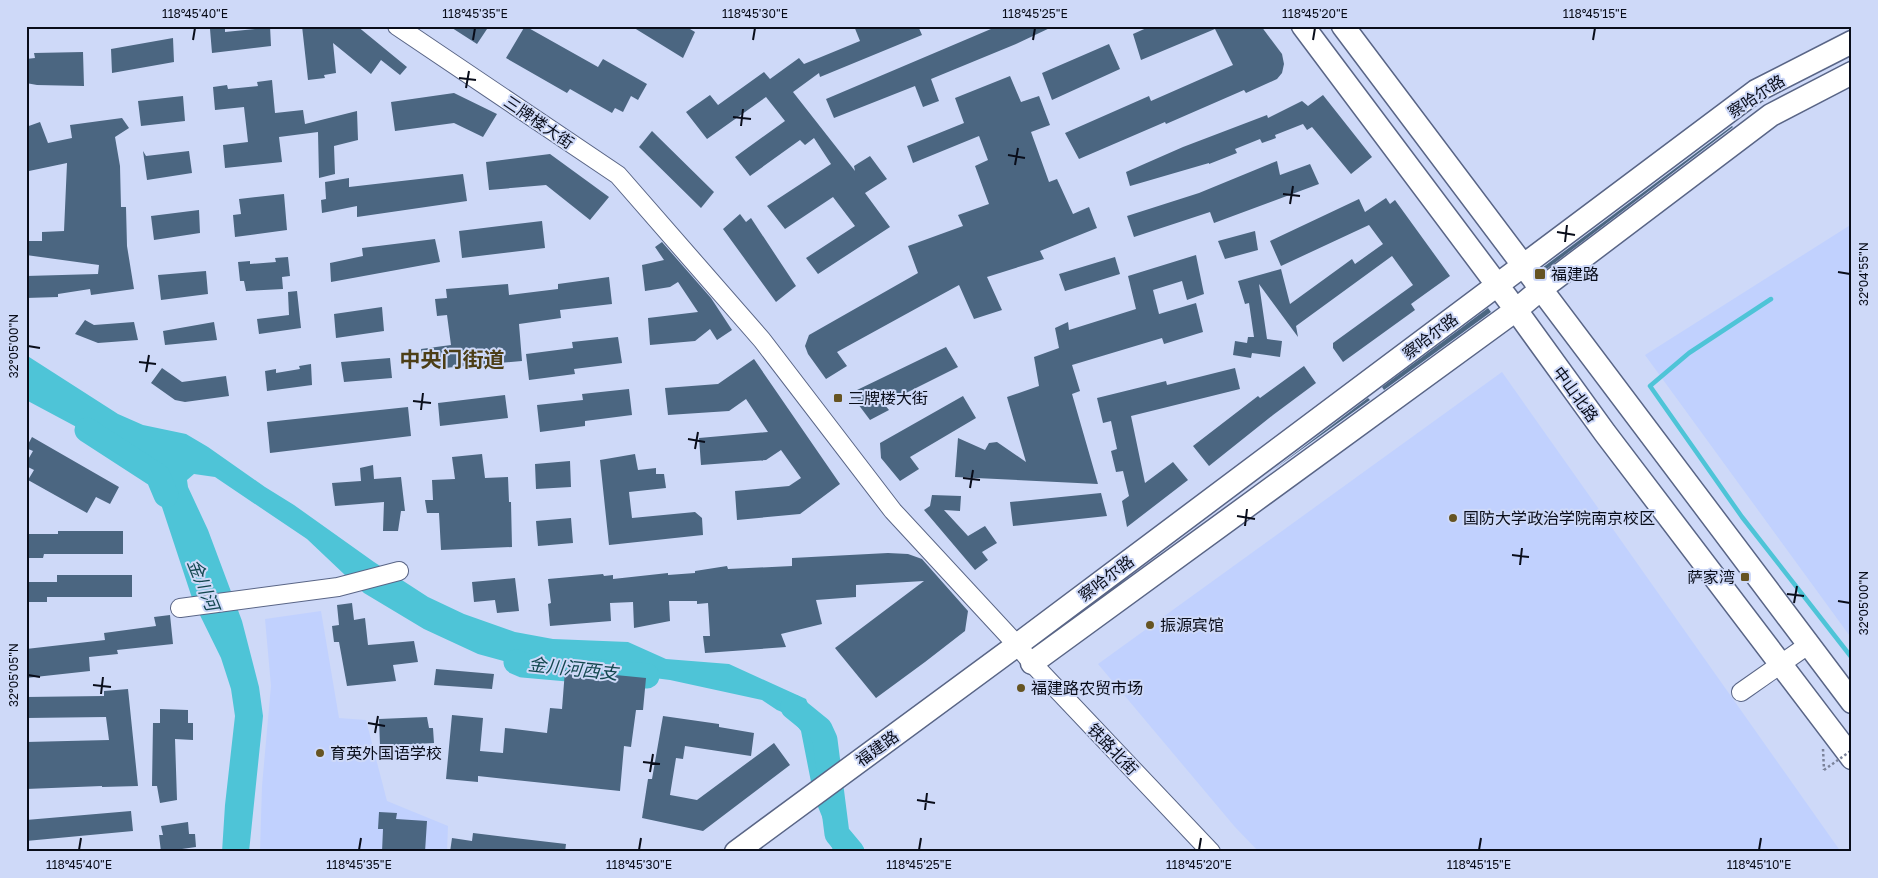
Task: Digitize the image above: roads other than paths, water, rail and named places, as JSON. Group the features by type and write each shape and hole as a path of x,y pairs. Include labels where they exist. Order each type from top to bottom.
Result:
{"main road":[{"name":"中山北路","path":"1304,26 1516,310 1605,433 1852,758"},
{"path":"1343,26 1808,645 1845,691"},
{"name":"察哈尔路","path":"1017,644 1498,286 1756,91 1852,42"},
{"name":"察哈尔路","path":"1032,663 1516,310 1771,115 1852,72"},
{"name":"福建路","path":"736,852 1017,644"}],"street":[{"name":"三牌楼大街","path":"397,26 618,175 762,340 893,512 1017,644"},
{"path":"180,608 338,588 399,571"},
{"name":"铁路北街","path":"1017,644 1032,663 1211,852"},
{"path":"1741,692 1808,645"}],"water":[{"path":"26,355 118,414 143,425 186,434 208,447 374,562 428,597 464,614 515,632 553,639 628,642 666,659 729,664 806,699 824,745 828,786 839,814 841,831 861,852 834,852 814,797 801,731 789,715 762,700 670,680 591,670 515,664 478,654 424,629 364,593 307,539 215,477 194,474 187,480 188,487 208,530 242,621 259,687 263,716 249,852 222,852 235,716 231,689 221,658 193,601 161,504 144,463 26,400"}],"waterway":[{"path":"1771,299 1689,353 1650,386 1742,517 1852,658"},
{"name":"金川河","path":"87,430 158,476 166,495"},
{"name":"金川河西支","path":"516,662 523,665 647,676"},
{"name":"金川河西支","path":"793,707 820,729 825,740 837,834 852,852"}],"place":[{"name":"福建路","path":"1540,274"},
{"name":"三牌楼大街","path":"838,398"},
{"name":"国防大学政治学院南京校区","path":"1453,518"},
{"name":"萨家湾","path":"1745,577"},
{"name":"振源宾馆","path":"1150,625"},
{"name":"福建路农贸市场","path":"1021,688"},
{"name":"育英外国语学校","path":"320,753"}],"district":[{"name":"中央门街道","path":"452,360"}]}
